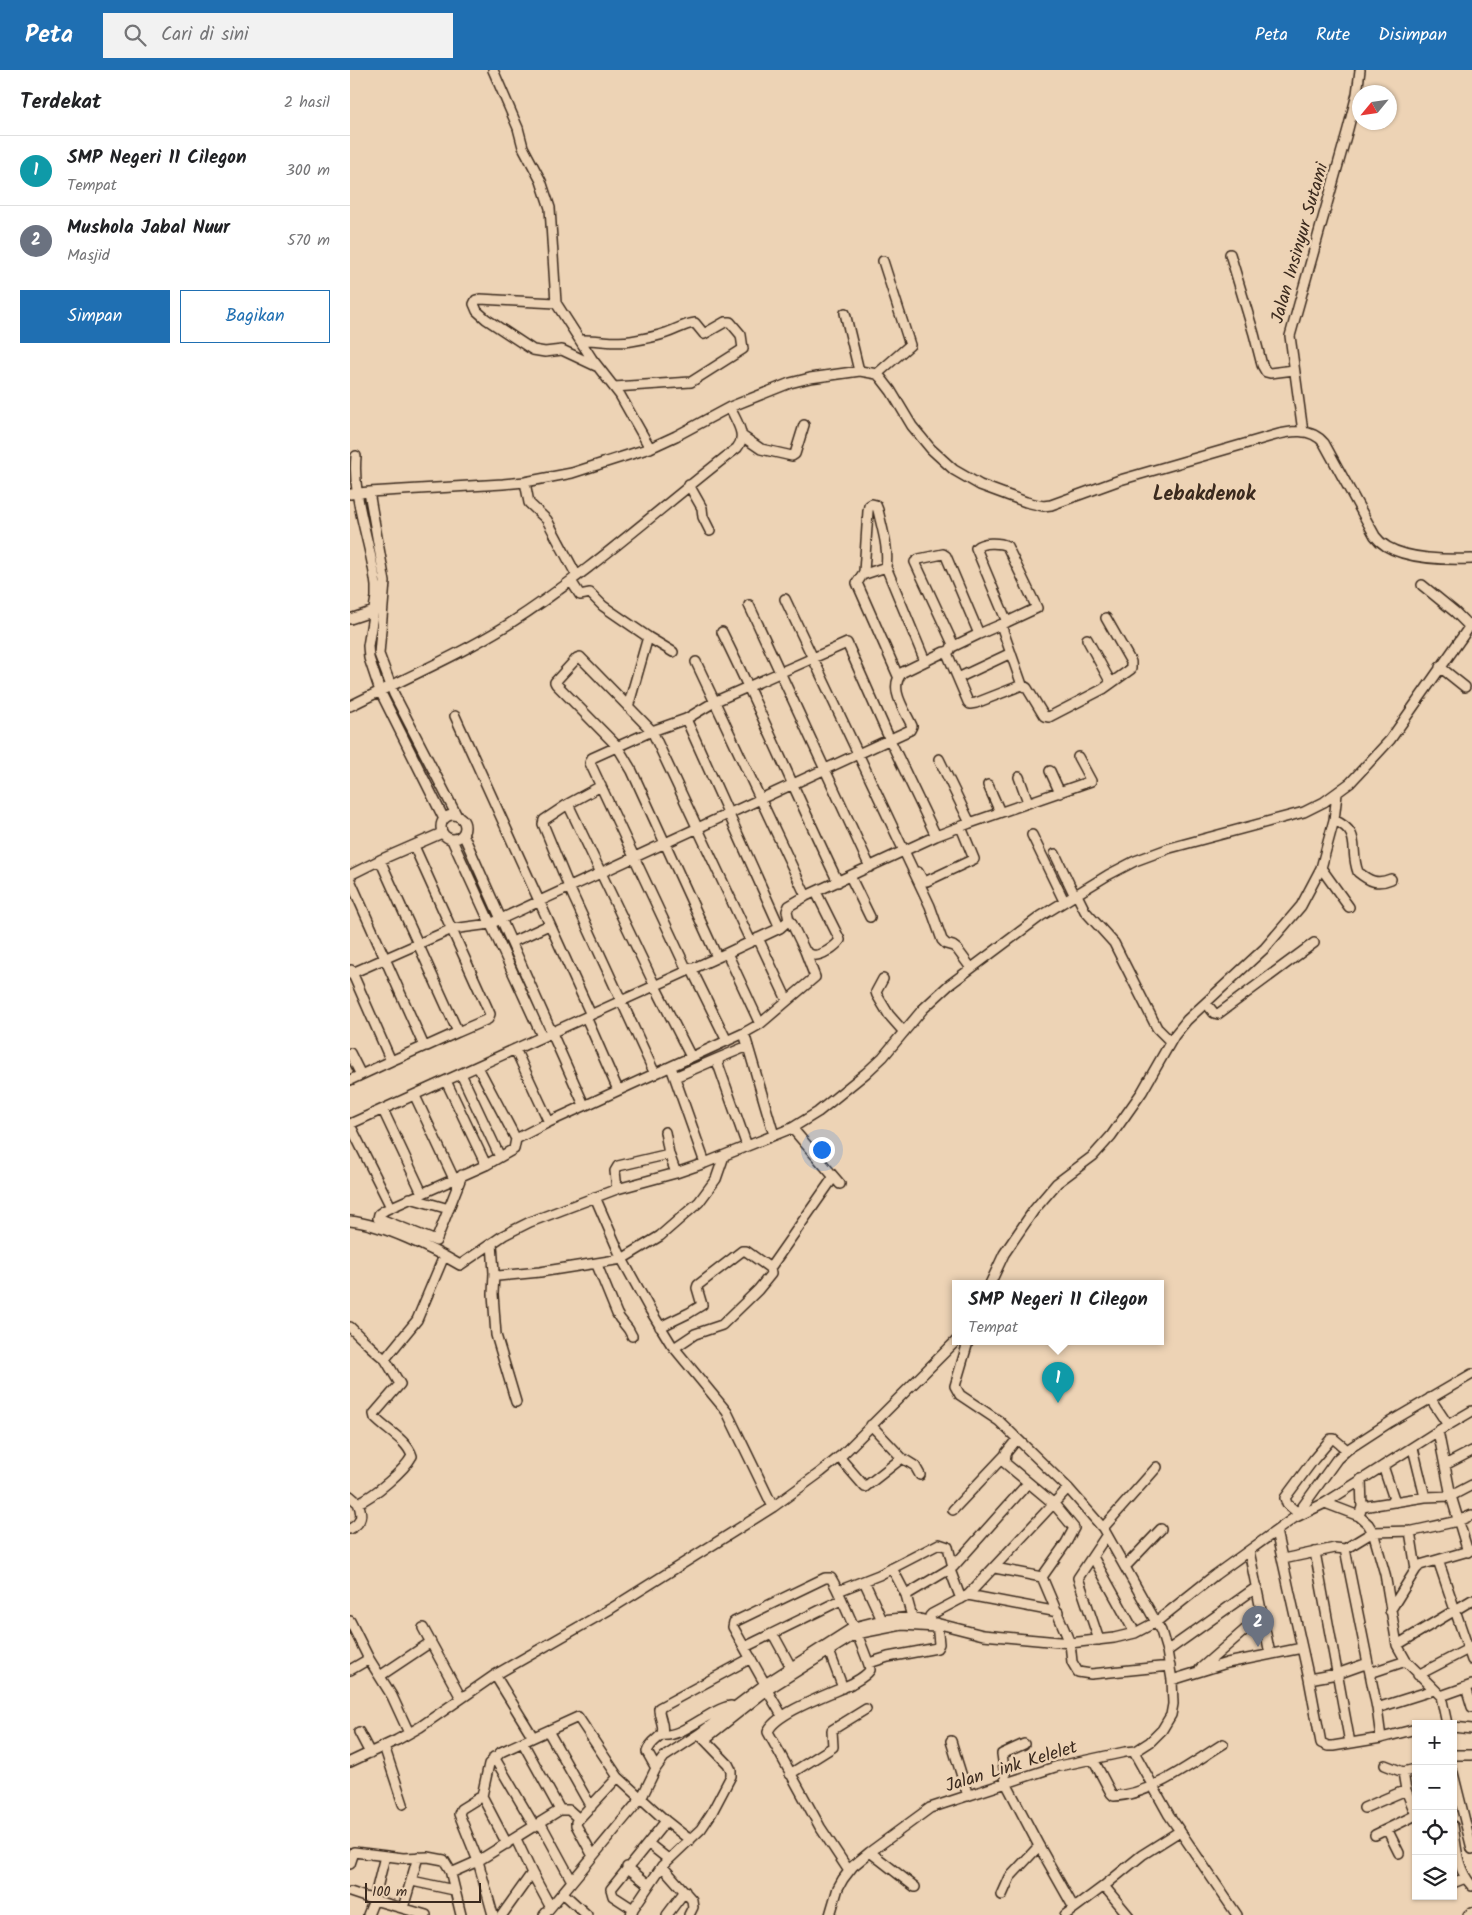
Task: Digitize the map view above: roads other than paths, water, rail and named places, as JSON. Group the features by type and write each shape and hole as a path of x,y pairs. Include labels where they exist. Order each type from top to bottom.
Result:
{"street":[{"path":"493,70 518,128 523,147 541,181 550,208 556,303 614,387 650,448"},
{"name":"Jalan Insinyur Sutami","path":"1303,432 1290,336 1348,129 1357,94 1360,70"},
{"path":"1230,254 1262,365 1266,372 1270,373 1294,370"},
{"path":"877,374 910,346 883,260"},
{"path":"556,303 480,299 476,300 474,304 477,311 486,319 533,350 545,352 562,350 599,367"},
{"path":"845,313 859,371"},
{"path":"580,340 631,341 658,335 694,323 704,334 728,321 732,323 741,335 743,349 691,382 614,387"},
{"path":"353,494 525,482 587,469 650,448 730,407 800,380 859,371 877,374 891,391 912,426 942,461 980,485 1026,502 1043,506 1057,503 1120,480 1289,431 1303,432 1314,434 1324,443 1375,536 1382,544 1395,550 1418,556 1472,559"},
{"path":"350,706 468,648 511,623 574,578 737,448 741,443 742,436 730,407"},
{"path":"742,436 761,449 792,456 795,454 804,425"},
{"path":"356,456 353,494 375,575 376,597 368,654 380,691 444,819"},
{"path":"525,482 529,503 547,520 580,595 590,593 603,606 673,652"},
{"path":"689,485 702,508 703,517 710,531"},
{"path":"369,492 385,582 378,650 391,686 457,816 464,821 463,834 452,840"},
{"path":"391,1061 351,972 452,929 490,924 538,900 910,730 912,726 896,690 898,676 857,583 864,572 868,511 869,506 872,504 876,505 878,510 887,560 886,568 925,661"},
{"path":"898,676 979,634 1004,623 1037,608 1007,546 1003,544 981,544 976,548 1004,623 1011,653 1022,685 1027,688 1047,718 1111,683 1131,669 1132,665 1106,618"},
{"path":"949,650 953,644 916,562 919,559 943,554 946,556 979,634"},
{"path":"862,575 886,568"},
{"path":"350,1221 382,1229 460,1265 492,1243 524,1225 618,1189 705,1163 792,1128 826,1106 866,1073 883,1057 923,1009 971,968 1027,926 1075,894 1108,875 1153,854 1230,831 1304,812 1337,794 1359,774 1390,740 1471,625 1422,585"},
{"path":"785,599 857,755 921,878 927,881 974,859 961,826"},
{"path":"748,605 870,867"},
{"path":"350,619 374,611"},
{"path":"722,632 838,882"},
{"path":"628,707 648,637"},
{"path":"1087,639 1111,683"},
{"path":"727,1041 633,857 590,763 591,760 617,746 686,719 716,702 845,643 848,644 890,740 936,836"},
{"path":"949,650 968,702 973,704 1022,685"},
{"path":"958,678 1011,653"},
{"path":"717,957 632,771 617,746 555,682 575,659 580,657 652,731 696,828 787,1000"},
{"path":"696,662 806,896"},
{"path":"1440,667 1465,688"},
{"path":"455,716 549,925 618,1090"},
{"path":"686,719 780,928"},
{"path":"516,1139 548,1122 671,1067 760,1024 815,977 795,928 789,920 788,906 936,836 1091,781 1078,757"},
{"path":"939,759 970,823"},
{"path":"1050,771 1060,793"},
{"path":"1019,777 1028,802"},
{"path":"988,785 1000,812"},
{"path":"602,786 568,804 544,820 543,824 569,887 655,1074"},
{"path":"992,1280 1004,1254 1034,1210 1057,1183 1094,1156 1111,1136 1142,1092 1170,1041 1188,1020 1265,948 1292,917 1309,892 1321,868 1334,820 1337,794"},
{"path":"568,804 654,986 691,1057"},
{"path":"457,816 448,816 444,819 441,826 442,833 452,840 542,1036"},
{"path":"1334,820 1346,826 1352,835 1358,872 1371,881 1378,883 1391,879"},
{"path":"350,875 442,833"},
{"path":"463,834 584,1106"},
{"path":"1032,835 1064,901"},
{"path":"350,1080 488,1018 490,1014 414,846"},
{"path":"906,851 933,912 942,940 957,949 971,968"},
{"path":"1055,854 1085,911 1114,943 1157,1028 1170,1041"},
{"path":"380,860 458,1032"},
{"path":"1321,868 1349,907"},
{"path":"850,876 870,917"},
{"path":"350,880 425,1046"},
{"path":"805,951 815,956 819,955 837,945 840,940 816,892"},
{"path":"391,1206 350,1125 727,953 780,928 789,920"},
{"path":"512,942 549,925"},
{"path":"1206,1003 1214,1014 1218,1014 1314,943"},
{"path":"727,953 760,1024"},
{"path":"883,979 876,992 877,995 889,1015 904,1032"},
{"path":"744,1033 774,1135"},
{"path":"674,1077 748,1046"},
{"path":"516,1049 548,1122"},
{"path":"350,1053 361,1075"},
{"path":"719,1058 718,1064 747,1146"},
{"path":"415,1096 458,1177 449,1209 435,1241 378,1218 379,1214 391,1206 458,1177 514,1149 516,1139 478,1067"},
{"path":"671,1067 705,1163"},
{"path":"461,1074 500,1157"},
{"path":"446,1081 486,1164"},
{"path":"383,1110 422,1193"},
{"path":"674,1348 695,1334 715,1328 727,1321 770,1276 770,1268 836,1181 792,1128"},
{"path":"665,1132 669,1154 676,1173"},
{"path":"618,1189 615,1171 618,1166 669,1154"},
{"path":"494,1273 498,1276 513,1275 597,1265 622,1260 660,1236 699,1202 716,1179 724,1156"},
{"path":"595,1197 622,1260 674,1348 727,1412 773,1507"},
{"path":"410,1198 449,1209"},
{"path":"492,1243 496,1335 516,1402"},
{"path":"660,1326 701,1306 702,1302 697,1289 698,1285 742,1251 746,1251 770,1268"},
{"path":"385,1359 409,1331 422,1311 444,1256"},
{"path":"597,1265 618,1314 627,1325 632,1336"},
{"path":"350,1327 368,1342 381,1358 385,1359 400,1384 374,1414 375,1418 410,1450 412,1456 381,1488 358,1503"},
{"path":"350,1762 409,1733 495,1675 612,1608 773,1507 839,1457 952,1345"},
{"name":"Jalan Link Kelelet","path":"830,1915 838,1888 849,1871 870,1852 930,1808 1055,1767 1134,1752 1150,1742 1169,1722 1173,1704 1172,1680 1163,1636 1156,1622 1105,1532 1068,1488 993,1417 962,1397 956,1390 955,1386 967,1345"},
{"path":"1296,1516 1337,1459 1347,1450 1472,1374"},
{"path":"1430,1398 1448,1425"},
{"path":"702,1737 735,1705 855,1630 882,1620 912,1617 982,1635 1070,1643 1135,1633 1156,1622 1296,1516 1325,1503 1472,1411"},
{"path":"871,1425 902,1458 915,1466 920,1475"},
{"path":"1390,1611 1416,1569 1422,1564 1470,1551 1458,1521 1451,1496 1438,1431"},
{"path":"953,1510 1018,1439"},
{"path":"1296,1516 1285,1498 1314,1459 1331,1439 1334,1439 1347,1450"},
{"path":"1412,1448 1425,1497"},
{"path":"1445,1465 1472,1451"},
{"path":"1006,1453 1004,1463 1054,1504 1072,1524 1074,1531 1042,1577"},
{"path":"839,1457 865,1488 902,1458"},
{"path":"1382,1466 1395,1502"},
{"path":"1099,1640 1078,1581 1079,1576 1093,1557 1105,1532 1157,1467"},
{"path":"1361,1480 1360,1512 1373,1532 1385,1574 1397,1645 1406,1661 1437,1693 1446,1720"},
{"path":"906,1595 952,1568 1028,1483"},
{"path":"1325,1503 1360,1512 1395,1502 1425,1497 1451,1496 1472,1485"},
{"path":"869,1663 888,1657 937,1648 939,1644 932,1614 964,1597 995,1568 1068,1488"},
{"path":"350,1496 358,1503 361,1511 360,1520 356,1526 350,1529"},
{"path":"1284,1559 1335,1548 1345,1549 1373,1532 1410,1531 1458,1521 1472,1516"},
{"path":"1124,1567 1161,1529"},
{"path":"1276,1531 1284,1559 1321,1743 1328,1746 1350,1743 1412,1730"},
{"path":"1410,1531 1416,1569"},
{"path":"745,1646 773,1634 864,1581 941,1544 948,1547 952,1568 964,1597"},
{"path":"1345,1549 1377,1708 1381,1738"},
{"path":"1249,1550 1270,1654"},
{"path":"1315,1552 1350,1743"},
{"path":"1093,1557 1135,1633"},
{"path":"1438,1560 1470,1648 1472,1660"},
{"path":"892,1568 906,1595 912,1617"},
{"path":"995,1568 1042,1577"},
{"path":"1042,1577 1070,1643 1072,1662 1076,1670 1081,1673 1170,1666"},
{"path":"783,1715 733,1626 736,1620 826,1578 833,1580 869,1663 868,1674 843,1688 783,1715 772,1725 768,1732 820,1827 849,1871"},
{"path":"864,1581 882,1620"},
{"path":"1167,1651 1257,1587"},
{"path":"964,1597 1058,1612"},
{"path":"1397,1645 1472,1600"},
{"path":"1198,1671 1262,1615"},
{"path":"350,1621 369,1659 392,1696 409,1733"},
{"path":"544,1915 642,1797 656,1768 664,1757 702,1737 791,1667 802,1664 828,1651 855,1630 935,1624"},
{"path":"424,1628 461,1698"},
{"path":"773,1634 791,1667"},
{"path":"380,1676 431,1642"},
{"path":"1172,1680 1227,1662 1302,1648"},
{"path":"1418,1675 1470,1648"},
{"path":"828,1651 843,1688"},
{"path":"661,1735 662,1726 658,1711 660,1707 751,1658"},
{"path":"350,1670 369,1659"},
{"path":"1370,1673 1406,1661"},
{"path":"1309,1679 1337,1674 1368,1663"},
{"path":"495,1675 533,1737"},
{"path":"1377,1708 1469,1686 1472,1707"},
{"path":"656,1768 647,1752 650,1743 661,1735 672,1735 717,1710 735,1705"},
{"path":"790,1774 834,1746 832,1730 866,1708"},
{"path":"507,1844 482,1796 487,1767 494,1757 533,1737 579,1718 618,1777 666,1821 690,1840"},
{"path":"1457,1728 1472,1730"},
{"path":"548,1731 591,1807"},
{"path":"359,1732 370,1753"},
{"path":"666,1821 612,1887 611,1891 616,1898 632,1912 665,1863 690,1840 712,1814 731,1776 728,1764 702,1737"},
{"path":"951,1741 968,1796"},
{"path":"523,1743 560,1810"},
{"path":"1024,1744 1002,1754 1006,1783 1074,1908"},
{"path":"1093,1759 1108,1789 1114,1796 1123,1796 1152,1786 1223,1744"},
{"path":"384,1746 403,1804"},
{"path":"1134,1752 1152,1786 1237,1915"},
{"path":"1457,1755 1472,1755"},
{"path":"494,1757 572,1881"},
{"path":"1385,1765 1403,1772 1412,1771"},
{"path":"1403,1772 1406,1790 1414,1810"},
{"path":"593,1856 576,1825 579,1819 618,1777"},
{"path":"1457,1789 1472,1849"},
{"path":"1364,1808 1406,1790"},
{"path":"482,1796 459,1812 478,1862 493,1915"},
{"path":"451,1873 478,1862 560,1810 569,1810 579,1819"},
{"path":"1375,1835 1412,1817"},
{"path":"1387,1829 1399,1854"},
{"path":"1065,1915 1142,1855 1180,1830"},
{"path":"516,1839 550,1906"},
{"path":"649,1844 693,1903 689,1915"},
{"path":"1002,1895 1010,1877 1039,1846"},
{"path":"350,1864 354,1852 403,1858 428,1856 442,1859 447,1863 451,1873 461,1915"},
{"path":"870,1852 915,1887"},
{"path":"1455,1855 1466,1878 1472,1886"},
{"path":"368,1915 374,1900 385,1856"},
{"path":"403,1908 418,1857"},
{"path":"627,1867 649,1885"},
{"path":"502,1915 532,1873"},
{"path":"1457,1881 1466,1878"},
{"path":"412,1882 454,1890"},
{"path":"1104,1886 1128,1915"},
{"path":"667,1915 685,1891"},
{"path":"350,1892 426,1915"},
{"path":"563,1893 587,1915"},
{"path":"1468,1915 1472,1912"}],"place":[{"name":"SMP Negeri 11 Cilegon","path":"1058,1403"},
{"name":"Mushola Jabal Nuur","path":"1258,1647"}],"district":[{"name":"Lebakdenok","path":"1204,493"}]}
